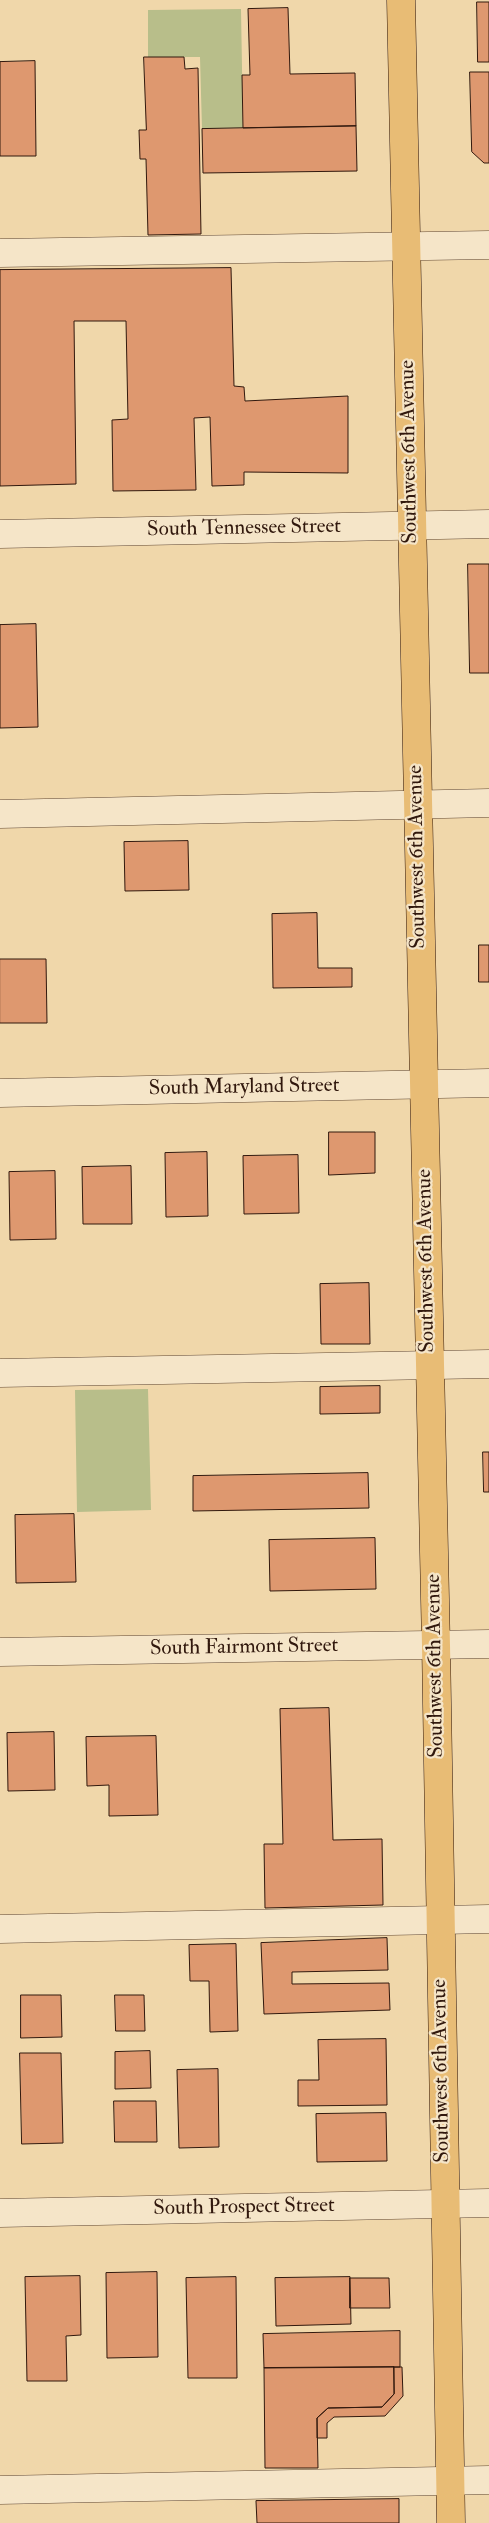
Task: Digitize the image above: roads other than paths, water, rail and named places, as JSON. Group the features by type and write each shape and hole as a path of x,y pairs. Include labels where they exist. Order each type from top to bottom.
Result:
{"main road":[{"name":"Southwest 6th Avenue","path":"401,0 436,1645 444,2204 451,2523"}],"street":[{"path":"0,253 489,245"},
{"name":"South Tennessee Street","path":"0,534 489,524"},
{"path":"0,814 489,803"},
{"name":"South Maryland Street","path":"0,1093 489,1084"},
{"path":"0,1373 489,1364"},
{"name":"South Fairmont Street","path":"0,1652 489,1644"},
{"path":"0,1929 489,1919"},
{"name":"South Prospect Street","path":"0,2213 489,2204"},
{"path":"0,2490 489,2480"}]}
